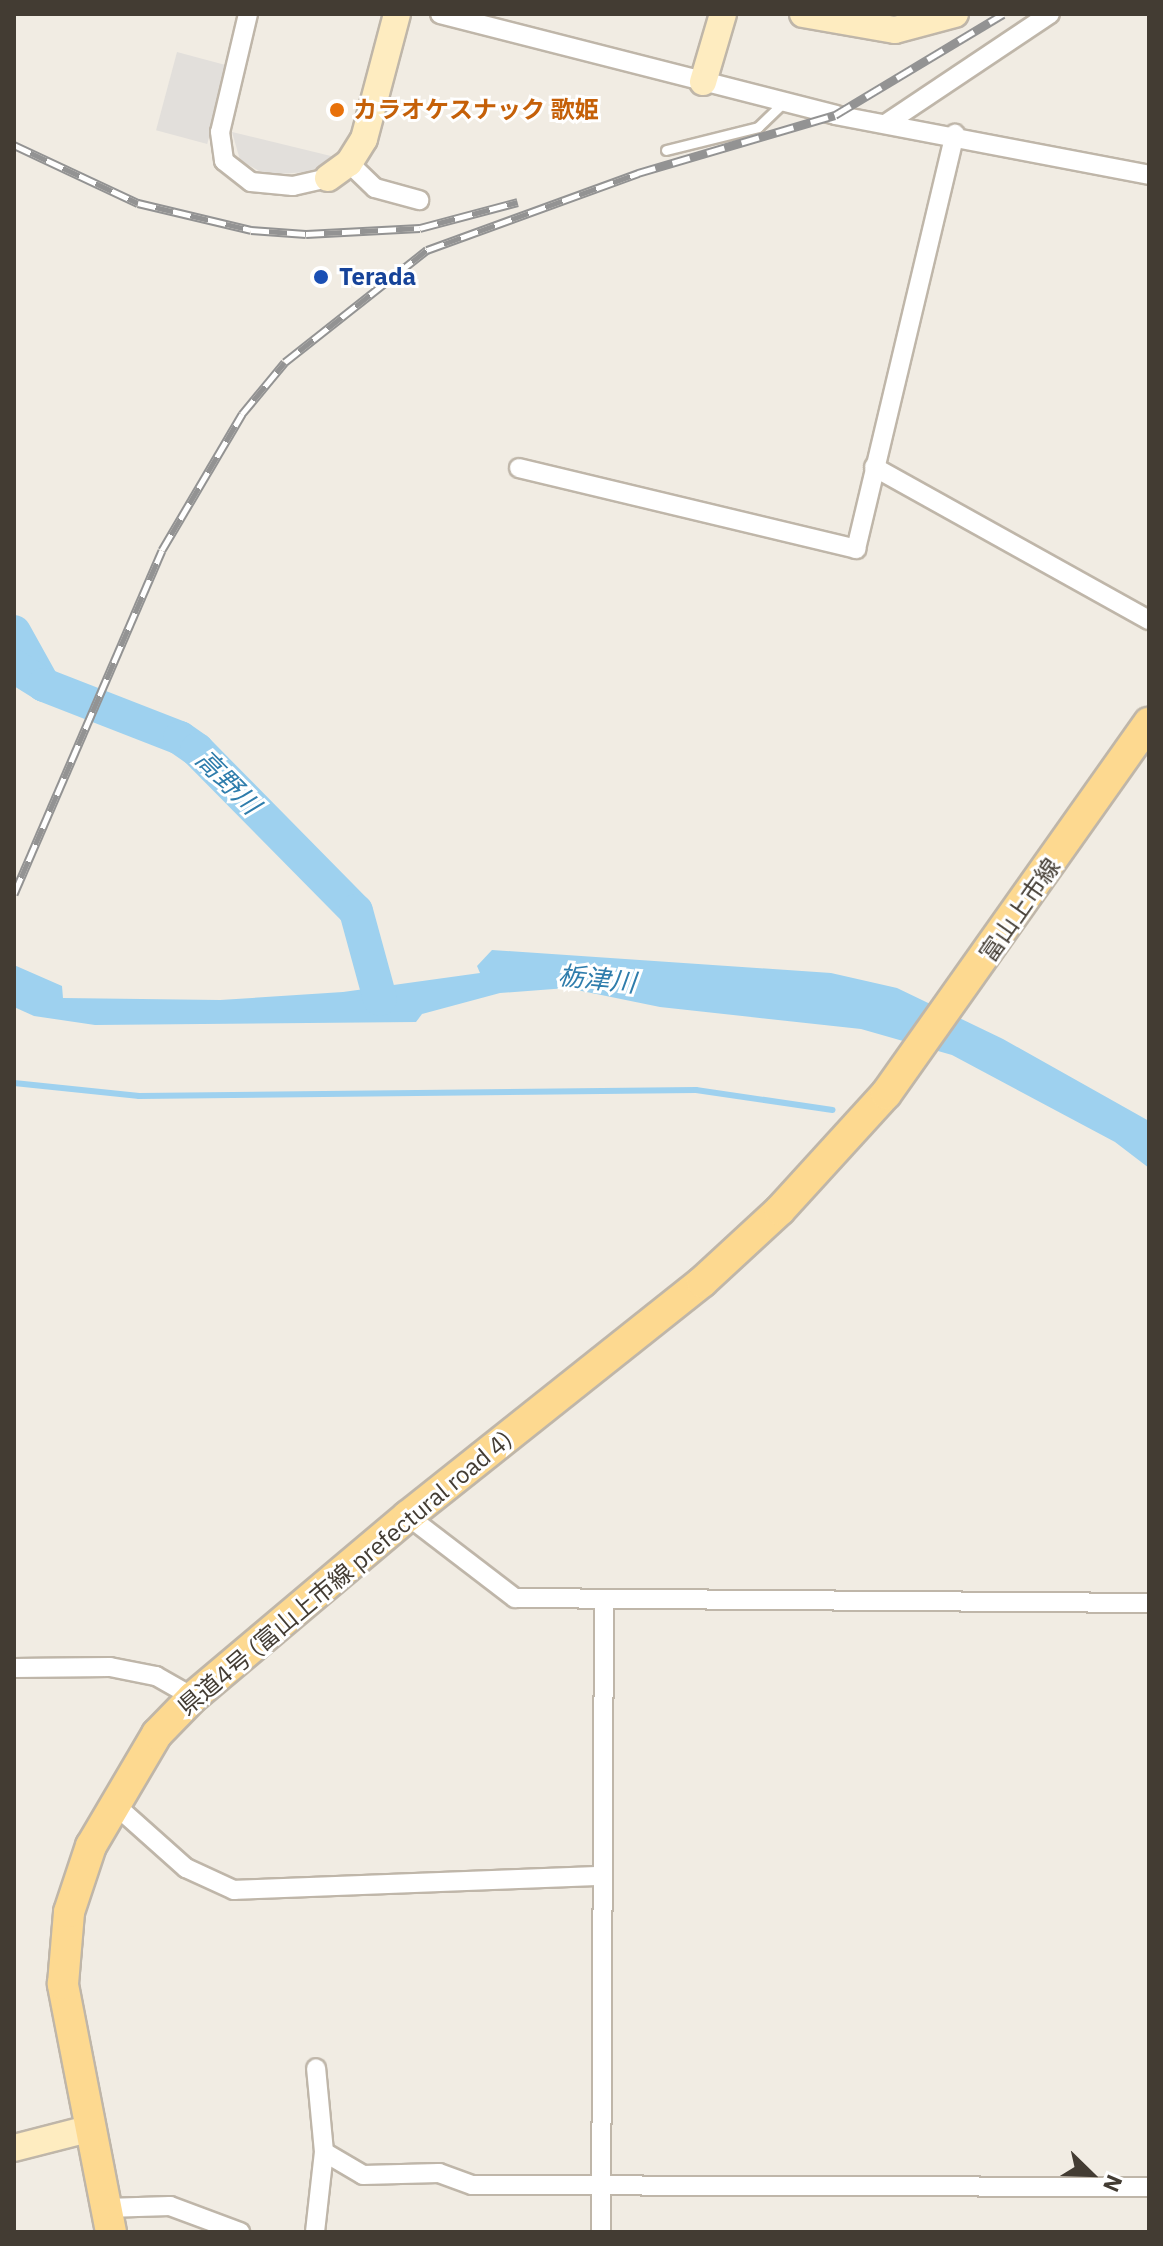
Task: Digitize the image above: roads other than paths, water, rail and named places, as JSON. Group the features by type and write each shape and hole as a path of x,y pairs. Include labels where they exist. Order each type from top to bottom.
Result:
{"main road":[{"name":"富山上市線","path":"886,1094 970,980 1149,723"},
{"name":"県道4号 (富山上市線 prefectural road 4)","path":"109,2220 88,2129 63,1984 69,1912 91,1846 113,1803 157,1734 193,1697 408,1516 702,1282 780,1210 886,1094"}],"street":[{"path":"248,14 220,132 224,161 251,182 293,186 338,171 364,139 397,14"},
{"path":"440,14 784,102 955,134 1084,165 1149,175"},
{"path":"703,82 723,14"},
{"path":"803,14 895,30 955,14"},
{"path":"887,123 1050,14"},
{"path":"519,468 856,549 955,134"},
{"path":"338,171 375,188 419,200"},
{"path":"874,467 1149,620"},
{"path":"408,1516 515,1598 1149,1603"},
{"path":"601,2232 604,1599"},
{"path":"14,1668 110,1667 156,1676 193,1697"},
{"path":"113,1803 186,1868 234,1890 601,1876"},
{"path":"315,2232 324,2152 316,2068"},
{"path":"14,2148 88,2129"},
{"path":"324,2152 363,2175 439,2173 472,2185 1149,2187"},
{"path":"109,2220 170,2206 240,2232"}],"lane":[{"path":"666,150 758,127 784,102"}],"water":[{"name":"栃津川","path":"492,950 831,973 897,988 1003,1039 1149,1121 1149,1168 1115,1142 952,1055 861,1029 660,1007 567,988 500,993 422,1014 416,1022 95,1025 34,1016 14,1007 14,965 62,986 63,998 220,1000 343,992 480,973 477,966"}],"waterway":[{"name":"高野川","path":"14,632 43,684"},
{"name":"高野川","path":"14,666 44,685 180,738 197,750 356,911 380,999"},
{"path":"14,1083 139,1096 696,1090 833,1110"}],"railway":[{"path":"14,894 162,550 242,414 285,362 427,250 638,173 835,115 1003,14"},
{"path":"14,145 138,203 251,230 306,234 420,228 518,202"}],"place":[{"name":"カラオケスナック 歌姫","path":"337,110"},
{"name":"Terada","path":"321,277"}]}
